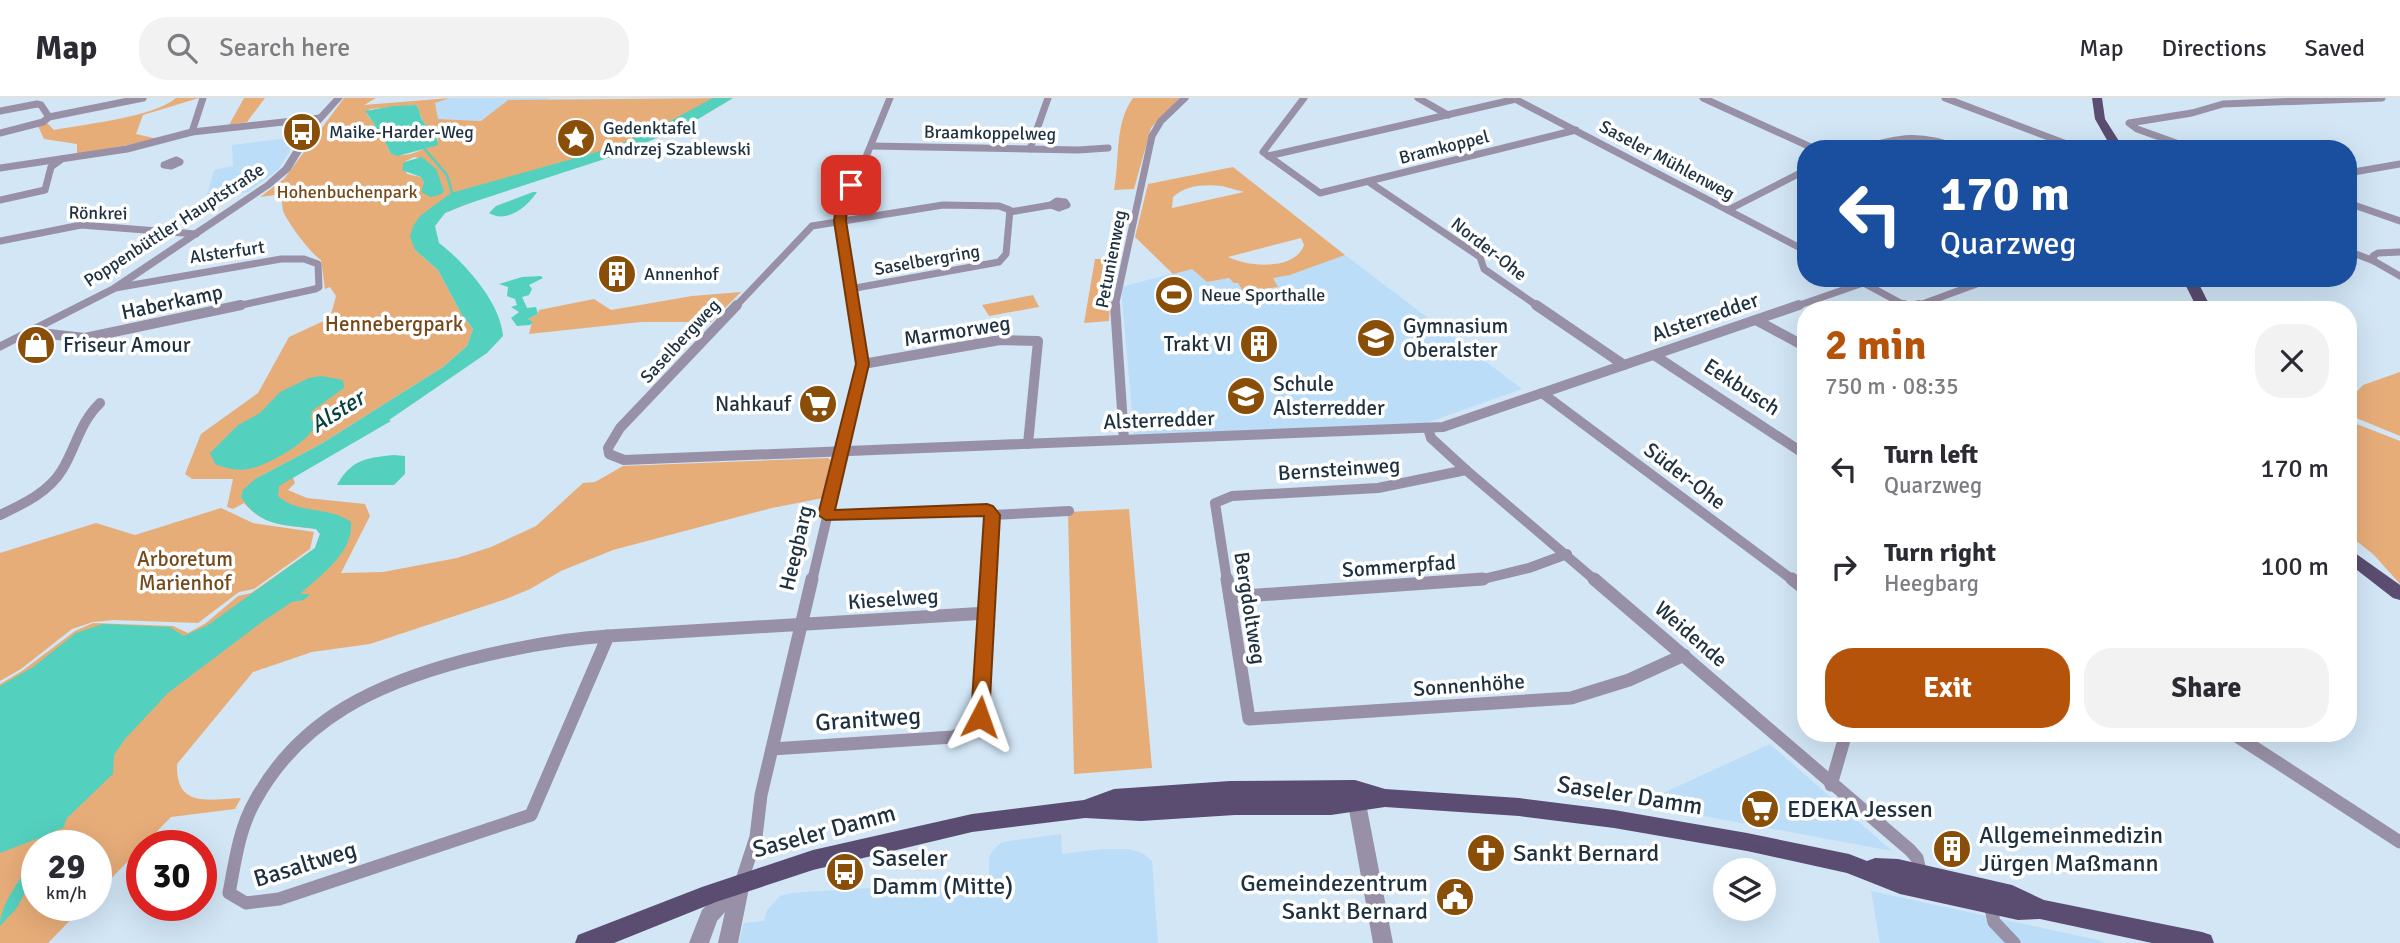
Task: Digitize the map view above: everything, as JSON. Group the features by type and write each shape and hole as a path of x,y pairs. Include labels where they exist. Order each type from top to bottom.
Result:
{"main road":[{"path":"2097,98 2100,119 2113,140"},
{"path":"2357,561 2400,594"},
{"path":"2357,574 2400,606"},
{"name":"Saseler Damm","path":"1085,809 1114,797 1230,790 1519,807 1614,819 1747,842 1865,868 1898,869 2012,895 2040,909"},
{"name":"Saseler Damm","path":"587,943 741,883 813,860 934,831 1008,817 1085,809 1115,814 1234,806 1324,805 1355,797"},
{"name":"Saseler Damm","path":"1865,868 1900,884 2018,910 2040,909 2202,943"}],"street":[{"path":"0,134 43,122 49,117 143,98"},
{"path":"192,132 202,98"},
{"name":"Poppenbüttler Hauptstraße","path":"1,343 31,332 116,288 281,176 320,118 339,98"},
{"path":"890,98 871,146 841,207 840,221 949,204 999,206 1010,212 1051,205"},
{"path":"1030,149 1048,98"},
{"name":"Petunienweg","path":"1124,440 1115,303 1146,169 1147,147 1154,128 1185,98"},
{"path":"1304,98 1262,150 1268,156 1515,99"},
{"path":"1418,98 1448,115"},
{"path":"1703,98 1797,141"},
{"path":"1945,98 2056,140"},
{"path":"2168,140 2137,129 2129,122 2192,113 2223,104 2382,98"},
{"name":"Saseler Mühlenweg","path":"1515,99 1797,246"},
{"path":"0,110 37,104 41,105 49,117"},
{"path":"0,168 162,142 192,132 320,118"},
{"name":"Bramkoppel","path":"1268,156 1320,193 1576,130"},
{"path":"1891,140 1909,135 1939,140"},
{"path":"162,142 165,157"},
{"name":"Braamkoppelweg","path":"871,146 1108,148"},
{"path":"0,200 47,188 51,167 63,159"},
{"path":"2357,171 2400,164"},
{"path":"1728,210 1797,175"},
{"name":"Norder-Ohe","path":"1369,182 1480,257 1484,269 1624,365"},
{"path":"2357,206 2400,221"},
{"name":"Saselbergring","path":"850,289 999,262 1006,254 1010,212"},
{"name":"Heegbarg","path":"728,943 741,883 756,837 758,808 863,364 840,221"},
{"name":"Saselbergweg","path":"609,447 620,428 811,227 840,221"},
{"name":"Rönkrei","path":"0,241 81,225 196,234"},
{"path":"2374,261 2373,256 2378,253 2400,253"},
{"path":"2357,254 2400,276"},
{"name":"Alsterfurt","path":"116,288 215,268 307,258 318,264 319,287"},
{"name":"Haberkamp","path":"31,332 85,338 319,287"},
{"name":"Alsterredder","path":"1806,301 1843,287"},
{"path":"1870,287 1897,301"},
{"path":"1933,301 1969,287"},
{"name":"Alsterredder","path":"609,447 609,454 624,460 1427,428 1451,424 1797,304"},
{"path":"1756,320 1797,342"},
{"name":"Marmorweg","path":"863,364 1000,340 1033,338 1038,341 1037,363 1028,444"},
{"name":"Eekbusch","path":"1654,355 1797,449"},
{"name":"Süder-Ohe","path":"1542,393 1797,583"},
{"path":"0,515 29,500 53,482 62,471 87,414 100,403"},
{"name":"Weidende","path":"1427,428 1430,438 1466,470 1567,554 1831,785 1910,849 1917,858 1921,875"},
{"name":"Bernsteinweg","path":"1215,503 1231,496 1399,485 1466,470"},
{"name":"Bergdoltweg","path":"1215,503 1248,719"},
{"path":"826,515 987,509 992,515 987,613"},
{"path":"992,515 1069,511"},
{"name":"Sommerpfad","path":"1230,597 1476,581 1530,568 1567,554"},
{"name":"Kieselweg","path":"801,624 987,613"},
{"name":"Granitweg","path":"772,748 953,737 966,733 980,717 987,613"},
{"name":"Basaltweg","path":"608,636 531,814 279,898 249,905 235,900 229,893 240,835 254,802 276,768 316,730 368,694 414,674 527,644 561,639 608,636 801,624"},
{"name":"Sonnenhöhe","path":"1248,719 1571,698 1635,679 1684,655"},
{"path":"1831,785 1843,742"},
{"path":"2246,742 2400,842"},
{"path":"1355,797 1383,943"},
{"name":"Heegbarg","path":"699,943 709,916 741,883"},
{"path":"1990,904 1994,922 2014,943"}],"shaded area":[{"path":"450,98 550,98 543,101 508,100 481,121 438,119 435,103"},
{"path":"713,98 733,98 698,119 623,153 445,213 435,226 439,243 480,284 496,310 503,336 487,353 389,420 391,421 279,486 278,496 286,502 333,514 351,522 347,543 341,553 326,571 300,594 310,594 304,600 292,602 262,622 168,693 125,739 114,755 113,774 67,818 63,828 21,830 21,845 0,853 0,686 33,667 76,633 103,624 170,627 184,636 208,625 315,548 320,534 316,529 283,525 265,519 241,497 243,490 255,479 321,444 443,367 467,346 473,329 462,315 438,270 415,250 410,237 420,216 451,193 611,148 659,127"},
{"path":"416,105 422,119 436,136 438,145 398,156 391,154 385,141 377,136 375,125 365,111"},
{"path":"298,137 279,169 248,192 206,199 214,170 233,166 232,145"},
{"path":"422,157 436,169 444,191 442,194 431,197 421,192 424,183 421,177 402,170 404,162"},
{"path":"537,192 528,203 510,215 496,216 489,213 496,206"},
{"path":"1345,255 1522,389 1426,423 1134,435 1121,287 1193,268 1207,282 1229,278 1290,275"},
{"path":"522,277 543,278 529,285 532,289 529,295 522,297 527,308 536,307 538,314 528,319 533,322 530,325 517,326 511,318 519,312 511,307 517,305 515,299 507,296 508,287 499,284"},
{"path":"321,376 343,380 344,388 312,411 311,419 315,424 306,438 276,458 256,467 239,470 215,464 210,453 238,425 260,413 280,392 309,378"},
{"path":"394,455 405,456 405,474 394,485 337,485 348,470 361,461"},
{"path":"1770,744 1892,851 1639,804"},
{"path":"1061,834 1062,854 1129,849 1144,854 1152,861 1158,943 739,943 744,923 764,921 767,910 780,896 989,878 989,858 1002,842"},
{"path":"21,877 21,900 0,926 1,916"},
{"path":"1871,891 2103,941 2104,943 1880,943"}],"green space":[{"path":"176,98 199,98 143,115 136,134 158,139 77,155 77,144 44,139 38,126 46,122 54,130 118,119 166,105"},
{"path":"244,98 265,98 247,122 229,125"},
{"path":"344,98 376,98 364,105 450,98 435,103 438,119 481,121 508,100 733,98 698,119 623,153 498,192 445,213 415,250 438,270 462,315 473,329 467,346 443,367 321,444 257,478 293,478 295,483 288,490 307,498 365,504 370,516 341,573 383,572 457,558 491,547 536,526 583,483 595,482 623,466 828,458 832,461 823,498 772,508 613,550 561,571 506,599 370,644 312,652 253,672 177,764 178,778 188,795 206,800 241,798 235,809 171,817 158,830 126,830 126,863 112,878 112,830 21,830 21,921 69,921 48,943 0,943 0,684 75,631 93,623 173,626 188,633 206,623 238,596 251,593 315,548 320,534 316,529 268,521 244,503 233,509 227,507 233,479 192,479 185,474 201,434 258,393 289,337 330,318 336,296 330,287 325,289 321,260 306,245 286,216 282,194 260,197 284,179","holes":["416,105 423,121 436,134 438,140 409,154 391,154 366,113 370,109","414,157 421,159 436,173 443,191 424,183 421,177 407,174 404,162"]},
{"path":"1133,98 1180,98 1151,128 1134,189 1114,190 1120,131"},
{"path":"1233,167 1345,255 1290,275 1273,278 1278,287 1243,291 1238,283 1229,278 1207,282 1192,269 1173,274 1135,237 1148,184","holes":["1202,185 1222,186 1244,192 1172,208 1173,197 1184,190","1301,238 1304,245 1299,253 1281,263 1247,263 1228,257"]},
{"path":"1095,259 1116,259 1111,282 1109,321 1084,323"},
{"path":"741,292 711,322 641,322 529,334 532,322 528,319 538,314 539,310 594,299 611,310 692,296"},
{"path":"1033,295 1039,307 989,316 982,305"},
{"path":"2400,372 2400,436 2357,418 2357,391 2363,385"},
{"path":"2357,424 2400,441 2400,584 2374,555 2357,541"},
{"name":"Arboretum Marienhof","path":"221,508 253,523 314,532 310,549 254,589 239,592 198,623 114,620 93,622 72,629 21,669 0,681 0,553 96,523 135,535"},
{"path":"1129,509 1152,768 1074,774 1068,512"}],"waterway":[{"path":"422,146 447,175 453,196"}],"place":[{"name":"Maike-Harder-Weg","path":"302,132"},
{"name":"Gedenktafel Andrzej Szablewski","path":"576,138"},
{"name":"Annenhof","path":"617,274"},
{"name":"Neue Sporthalle","path":"1174,295"},
{"name":"Gymnasium Oberalster","path":"1376,338"},
{"name":"Trakt VI","path":"1259,344"},
{"name":"Friseur Amour","path":"36,345"},
{"name":"Schule Alsterredder","path":"1246,396"},
{"name":"Nahkauf","path":"818,404"},
{"name":"EDEKA Jessen","path":"1760,809"},
{"name":"Allgemeinmedizin Jürgen Maßmann","path":"1952,849"},
{"name":"Sankt Bernard","path":"1486,853"},
{"name":"Saseler Damm (Mitte)","path":"845,872"},
{"name":"Gemeindezentrum Sankt Bernard","path":"1455,897"}],"route":[{"path":"851,185 841,207 840,221 863,364 826,515 987,509 992,515 980,717"}],"park label":[{"name":"Hohenbuchenpark","path":"347,192"},
{"name":"Hennebergpark","path":"394,324"}],"water label":[{"name":"Alster","path":"337,411"}]}
